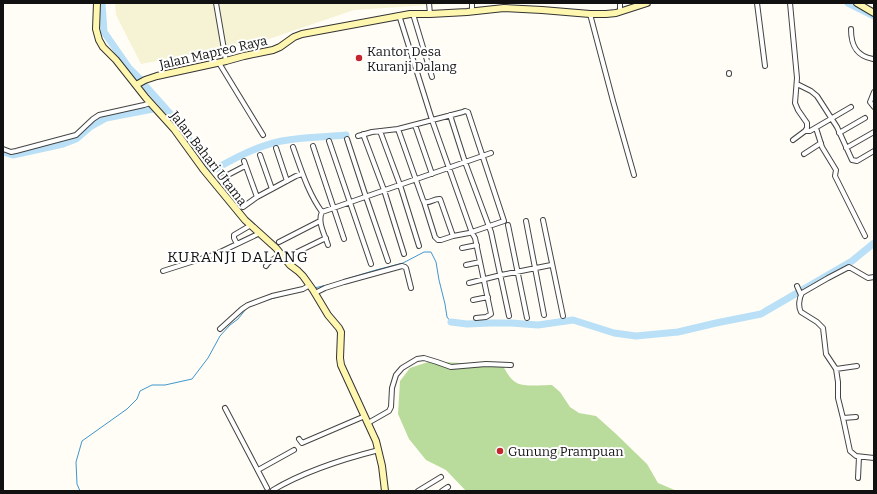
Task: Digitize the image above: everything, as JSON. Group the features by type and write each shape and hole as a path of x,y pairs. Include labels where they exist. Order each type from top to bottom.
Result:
{"street":[{"name":"Jalan Bahari Utama","path":"97,3 96,29 99,40 106,50 116,60 150,103 174,129 203,169 245,220 276,248 290,265 298,271 312,288 328,315 340,330 341,365 375,437 379,450 385,491"},
{"path":"216,3 226,61"},
{"path":"429,3 430,14"},
{"path":"472,3 472,11"},
{"path":"620,3 620,12"},
{"name":"Jalan Mapreo Raya","path":"136,85 145,80 158,76 273,50 294,37 302,34 399,15 472,11 496,8 519,8 606,14 620,12 647,3"},
{"path":"757,3 764,66"},
{"path":"790,3 797,78 795,103 807,123 806,131"},
{"path":"857,3 874,13"},
{"path":"413,14 432,77"},
{"path":"590,14 634,175"},
{"path":"399,15 432,120 477,245 491,314 486,317 476,318"},
{"path":"851,29 851,37 854,46 866,58 874,59"},
{"path":"219,63 263,135"},
{"path":"797,84 812,91 817,96 837,126 846,148 854,162 874,151"},
{"path":"874,92 870,102 874,107"},
{"path":"3,149 11,152 73,136 99,115 150,103"},
{"path":"793,140 806,131 816,128 851,107"},
{"path":"358,136 398,129 465,111 468,112 504,220 503,223 462,235 438,240 433,230 398,129"},
{"path":"450,115 491,232 509,316"},
{"path":"839,133 865,118"},
{"path":"415,124 432,174"},
{"path":"816,128 822,147 836,170 835,176 865,236"},
{"path":"380,131 400,185 419,246"},
{"path":"846,148 874,132"},
{"path":"363,134 384,190 404,254"},
{"path":"348,140 388,261"},
{"path":"329,141 371,264"},
{"path":"804,154 821,143"},
{"path":"313,146 344,239"},
{"path":"293,147 302,174 317,206 322,212"},
{"path":"276,148 287,181"},
{"path":"322,212 491,153"},
{"path":"260,155 272,189"},
{"path":"222,178 245,163 257,197"},
{"path":"243,207 257,197 302,174"},
{"path":"424,202 440,199 453,236"},
{"path":"322,212 320,221 328,244"},
{"path":"543,220 563,316"},
{"path":"279,242 320,221"},
{"path":"526,221 544,315"},
{"path":"508,225 527,318"},
{"path":"237,244 234,235 251,226"},
{"path":"163,271 216,254 260,233"},
{"path":"289,256 326,238"},
{"path":"462,248 477,245"},
{"path":"266,266 281,254"},
{"path":"466,265 480,262"},
{"path":"469,283 552,265"},
{"path":"220,329 248,305 272,296 303,289 325,288 402,266 406,268 411,288"},
{"path":"801,294 849,267 868,278 874,277"},
{"path":"797,286 801,294 800,311 822,326 824,330 826,354 836,369 838,398 850,451 859,457 874,458"},
{"path":"473,300 488,297"},
{"path":"299,439 302,443 389,411 392,388 396,375 402,368 414,360 424,358 451,367 486,364 498,366 512,365"},
{"path":"836,369 857,366"},
{"path":"225,408 258,470 266,489 270,488 273,490 286,482 346,458 379,450"},
{"path":"843,418 856,417"},
{"path":"258,470 294,450"},
{"path":"858,478 859,457"},
{"path":"418,491 442,477"},
{"path":"442,491 448,487"}],"shaded area":[{"path":"115,3 461,3 354,10 263,41 141,64 116,15"}],"green space":[{"path":"431,361 503,366 511,378 517,383 529,385 552,385 560,392 570,407 579,413 596,416 615,433 647,464 658,483 677,491 466,491 446,470 426,460 409,439 398,414 400,381 410,368"}],"waterway":[{"path":"102,3 104,32 129,68 141,80"},
{"path":"848,3 874,16"},
{"path":"143,83 175,119 208,167 214,170 259,147 269,144 295,139 346,135"},
{"path":"3,152 13,155 63,144 76,139 90,127 106,118 153,109"},
{"path":"451,322 467,324 511,323 538,325 573,320 614,333 636,336 678,332 761,314 852,261 874,243"},
{"path":"343,280 403,263 424,252 431,252 436,262 447,317 451,322"},
{"path":"314,288 336,283"},
{"path":"263,301 289,294"},
{"path":"80,491 77,484 76,462 82,441 127,409 137,399 140,391 152,385 165,385 192,379 208,358 220,336 246,309"}],"place":[{"name":"Kantor Desa Kuranji Dalang","path":"359,58"},
{"name":"Gunung Prampuan","path":"500,451"}],"district":[{"name":"KURANJI DALANG","path":"238,257"}]}
